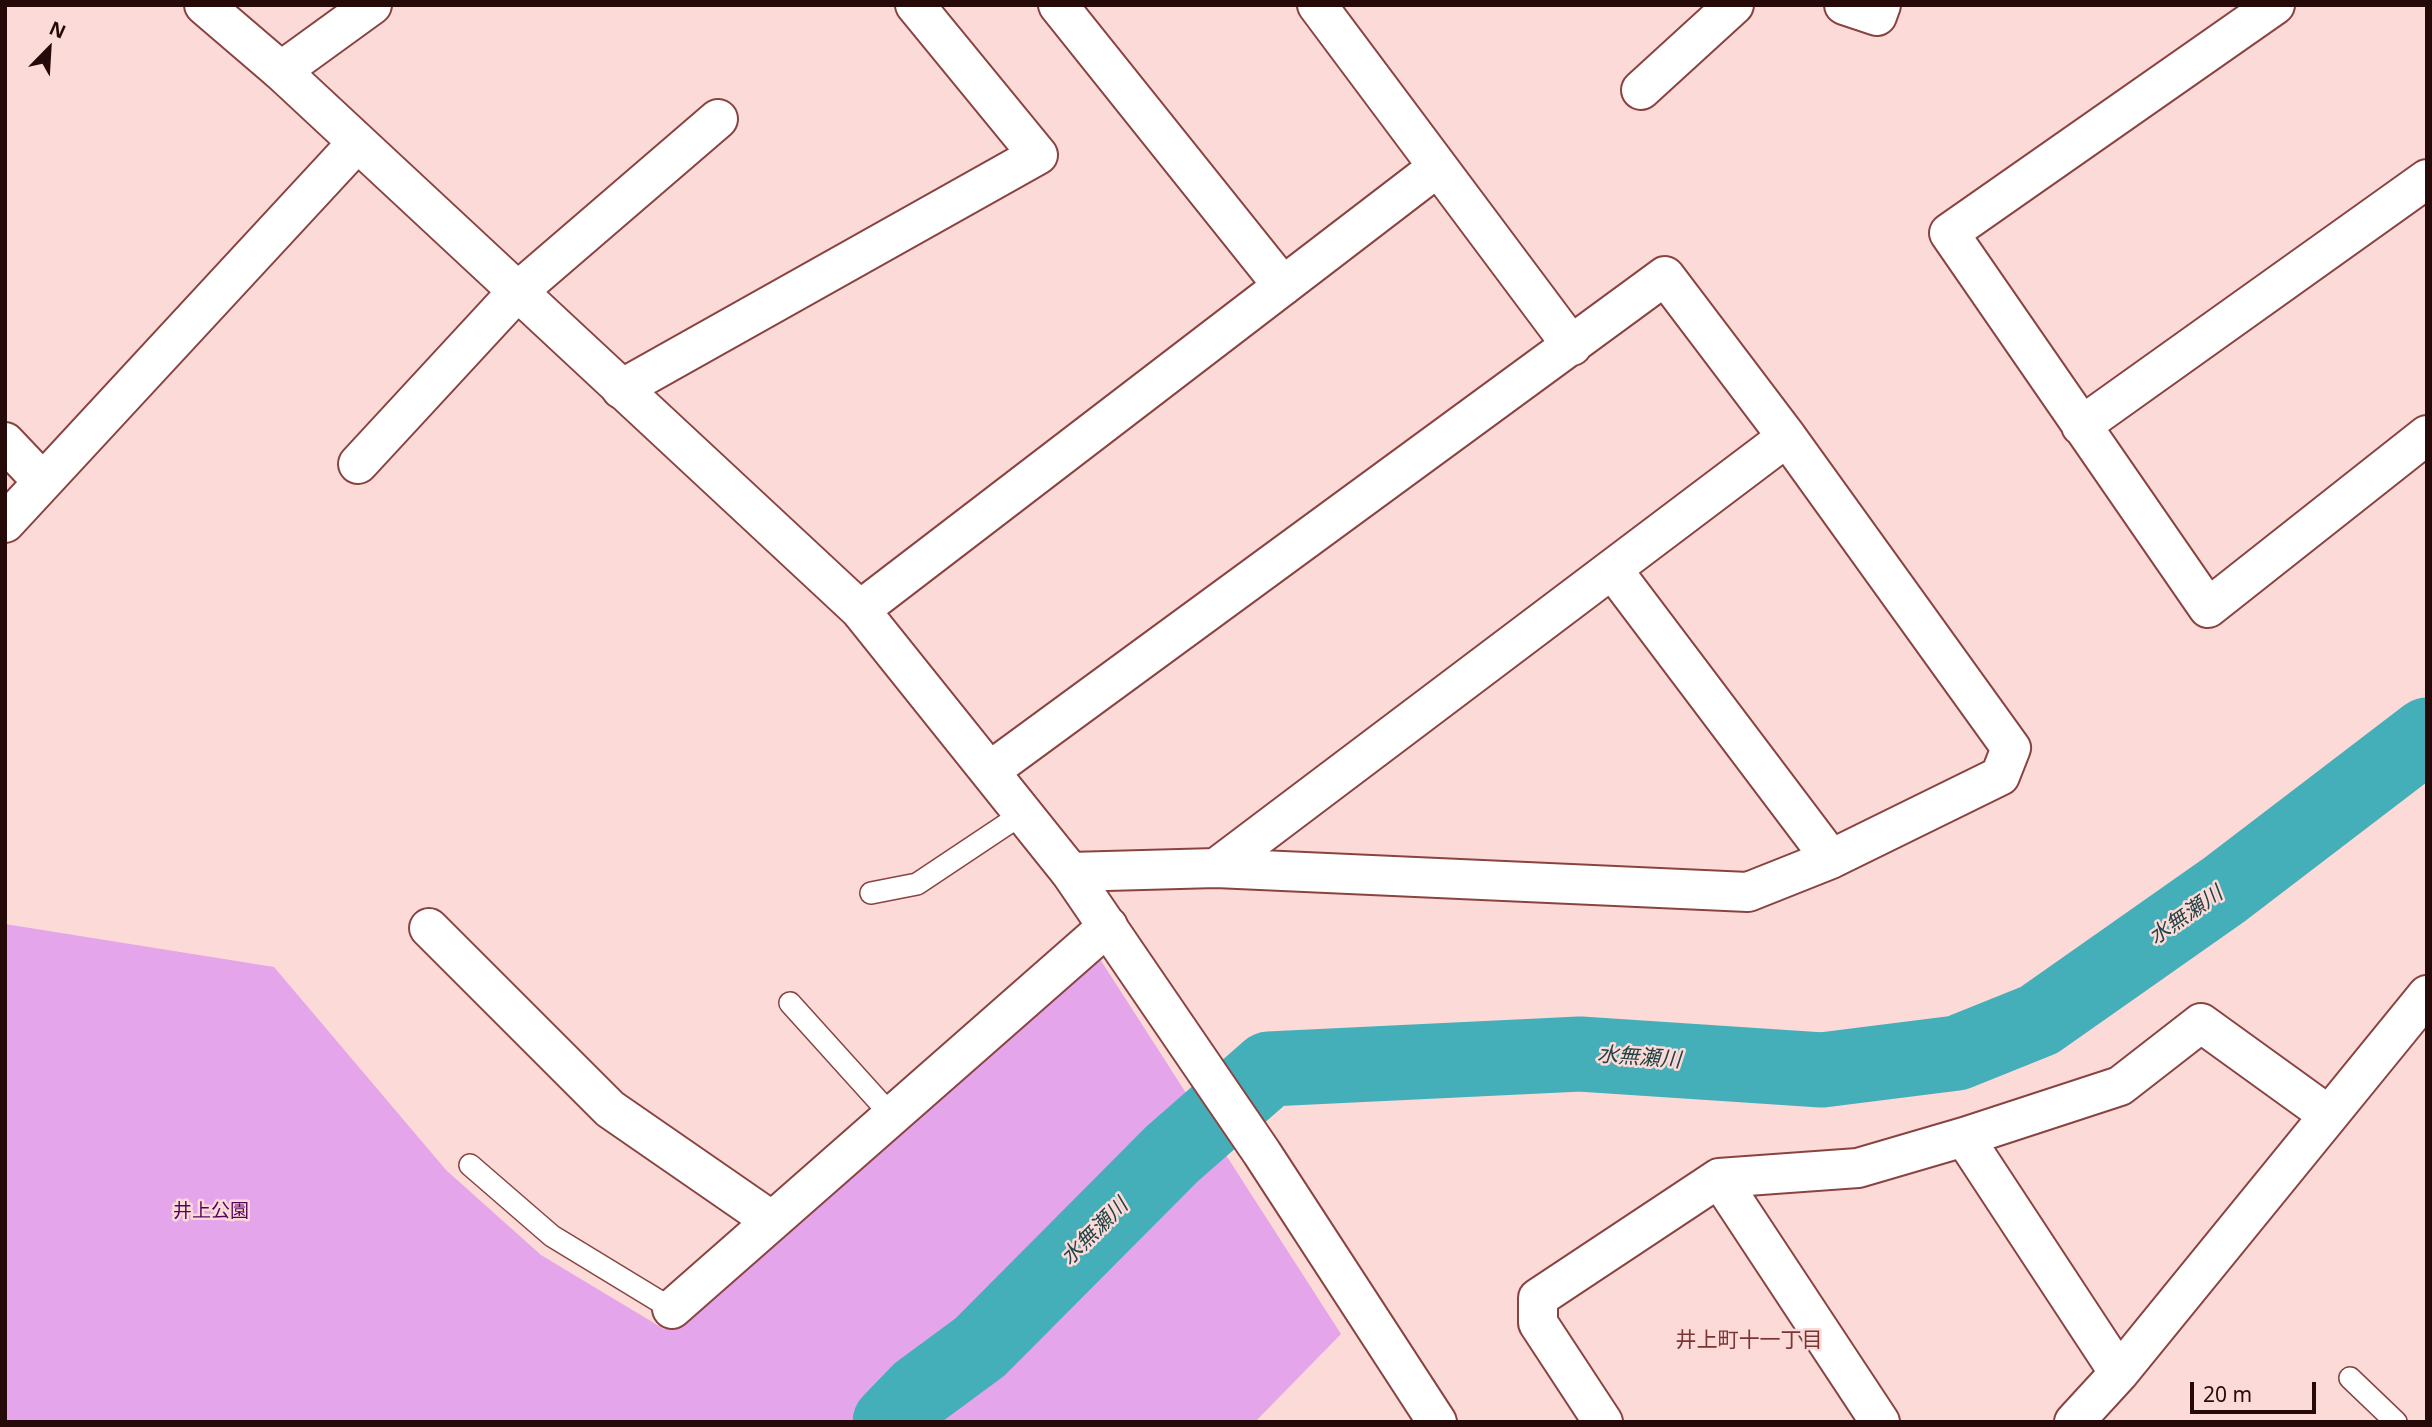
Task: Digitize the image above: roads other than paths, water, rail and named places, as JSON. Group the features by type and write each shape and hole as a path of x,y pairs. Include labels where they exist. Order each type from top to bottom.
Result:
{"street":[{"path":"204,5 281,71 356,144 860,610 991,769 1022,814 1070,872 1262,1153 1437,1422"},
{"path":"281,71 372,5"},
{"path":"621,389 1038,155 915,5"},
{"path":"1058,5 1283,286"},
{"path":"1317,5 1572,346"},
{"path":"1641,89 1734,5"},
{"path":"1844,5 1877,16 1881,5"},
{"path":"2275,5 1949,233 2208,608 2427,435"},
{"path":"358,464 516,292 718,119"},
{"path":"5,523 356,144"},
{"path":"860,610 1438,167"},
{"path":"2081,426 2427,179"},
{"path":"991,769 1665,276 1787,437 2011,748 2000,776 1831,859 1748,892 1216,868 1070,872"},
{"path":"1216,868 1787,437"},
{"path":"5,442 43,482"},
{"path":"1612,569 1831,859"},
{"path":"671,1309 1108,926"},
{"path":"429,928 610,1109 772,1221"},
{"path":"2074,1422 2119,1373 2327,1114 2427,995"},
{"path":"1603,1422 1538,1323 1538,1298 1720,1178 1858,1168 1964,1138 2120,1086 2201,1023 2327,1114"},
{"path":"1964,1138 2119,1373"},
{"path":"1720,1178 1880,1422"}],"lane":[{"path":"871,893 917,884 1022,814"},
{"path":"790,1003 892,1116"},
{"path":"470,1165 552,1236 671,1309"},
{"path":"2350,1378 2396,1422"}],"waterway":[{"name":"水無瀬川","path":"890,1422 919,1392 980,1347 1172,1154 1269,1069 1580,1054 1822,1070 1957,1053 2039,1020 2224,890 2427,735"}],"district":[{"name":"井上町十一丁目","path":"1749,1341"}],"park label":[{"name":"井上公園","path":"211,1212"}]}
